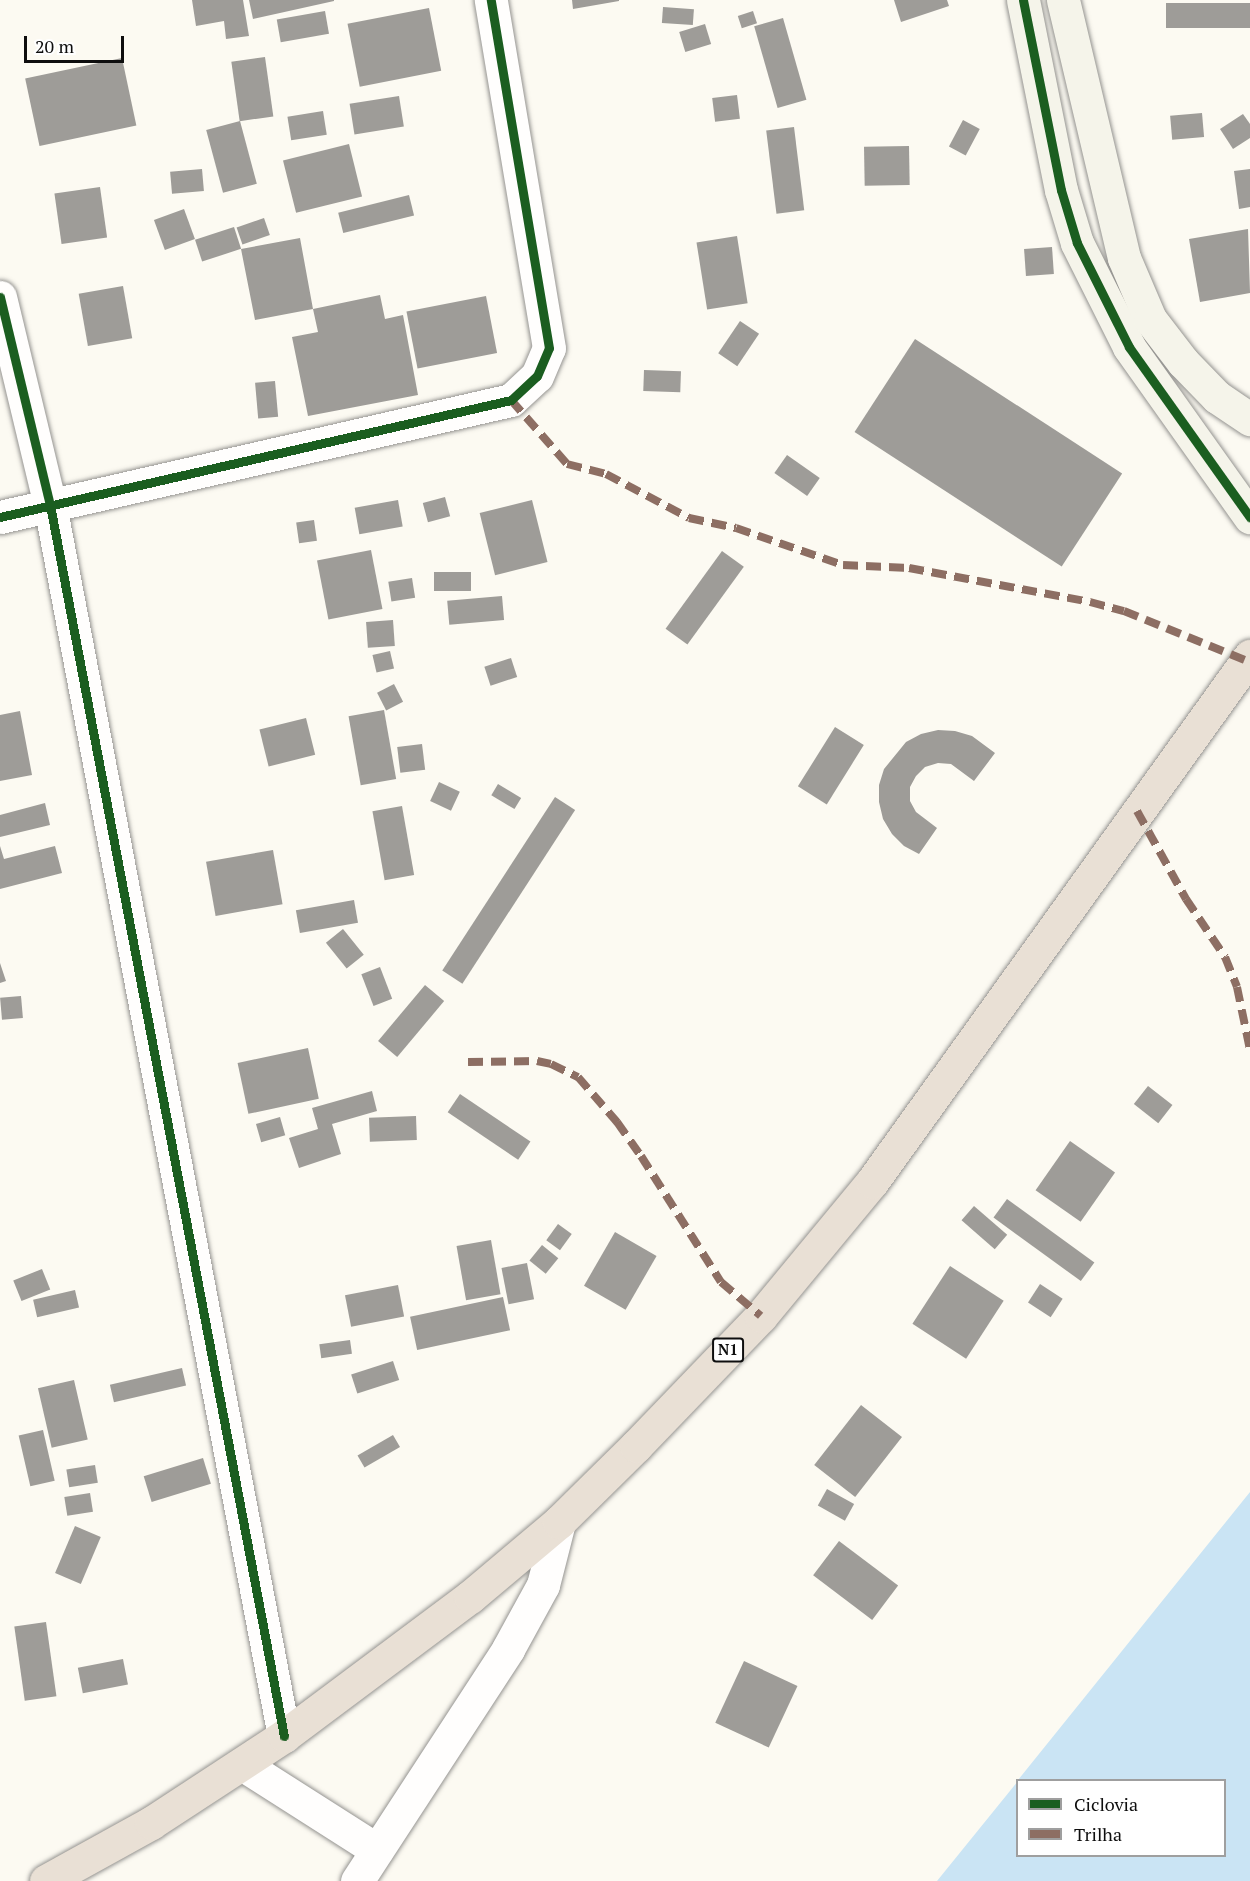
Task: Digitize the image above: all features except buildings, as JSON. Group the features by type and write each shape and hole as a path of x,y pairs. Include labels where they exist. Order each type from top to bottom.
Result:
{"highway":[{"name":"N1","path":"46,1881 151,1823 284,1736 470,1597 559,1522 761,1316 872,1182 1250,656"}],"street":[{"path":"0,517 511,400 537,376 549,348 490,0"},
{"path":"1023,0 1061,190 1077,243 1129,347 1250,517"},
{"path":"1063,0 1124,258 1150,319 1183,362 1217,397 1250,418"},
{"path":"0,297 50,505 284,1736"},
{"path":"357,1881 513,1640 543,1585 559,1522"},
{"path":"242,1764 377,1850"}],"water":[{"path":"1250,1492 1250,1881 937,1881 1016,1783 1016,1857 1226,1857 1226,1779 1019,1779"}],"marked path":[{"path":"511,400 567,464 606,474 689,518 736,528 843,565 909,568 1090,602 1124,611 1247,661"},
{"path":"1137,811 1186,899 1225,957 1237,987 1250,1050"},
{"path":"468,1062 537,1061 551,1064 578,1077 617,1122 641,1156 721,1282 761,1316"}],"cycle path":[{"path":"0,517 511,400 537,376 549,348 491,0"},
{"path":"1023,0 1061,190 1077,243 1129,347 1250,517"},
{"path":"0,297 50,505 284,1736"}]}
